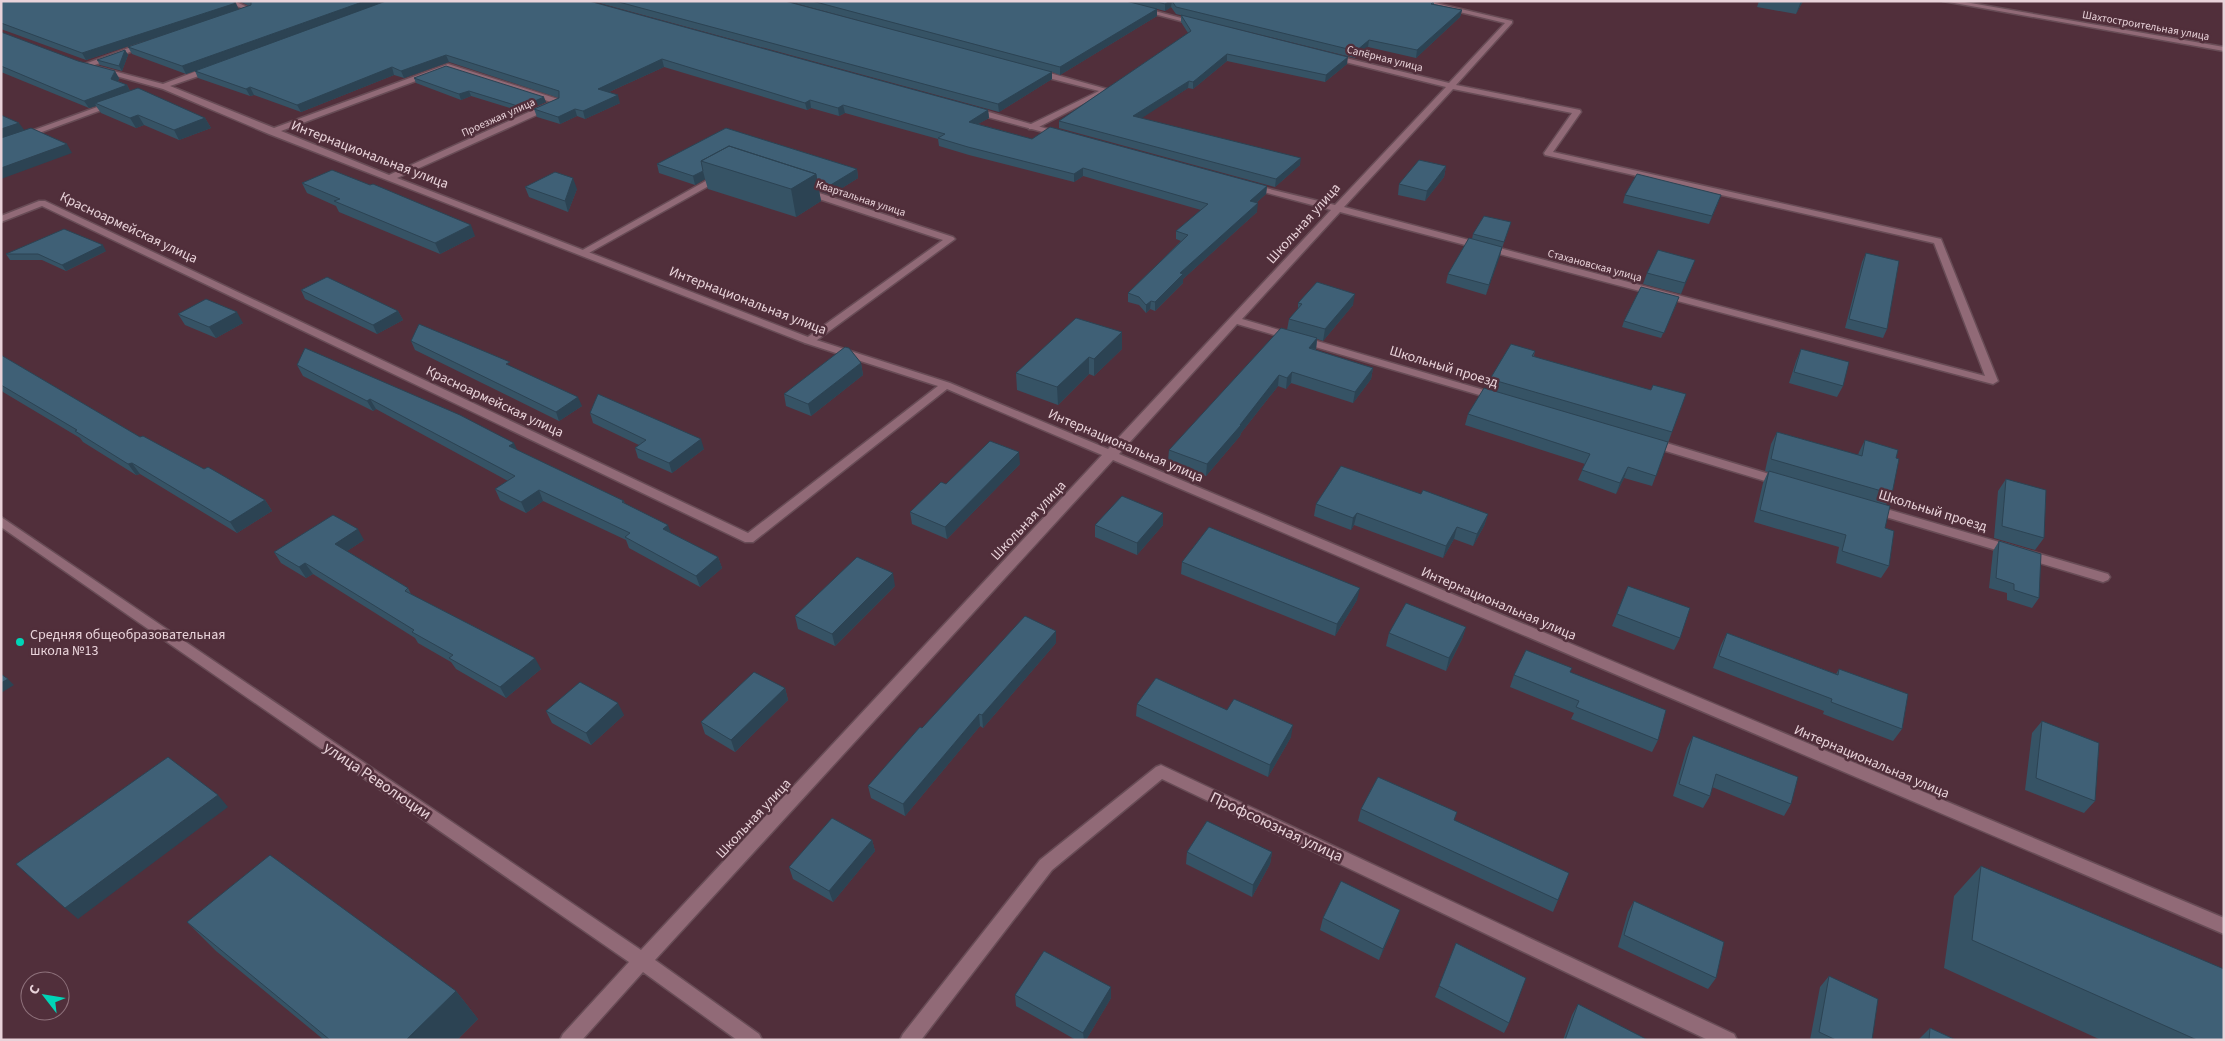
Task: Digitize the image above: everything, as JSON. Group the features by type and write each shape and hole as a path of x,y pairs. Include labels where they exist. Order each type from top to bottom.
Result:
{"street":[{"path":"227,1 251,10 242,13"},
{"path":"1108,1 1204,25"},
{"name":"Школьная улица","path":"569,1040 1109,454 1236,320 1336,208 1510,22 1417,1"},
{"name":"Шахтостроительная улица","path":"1946,1 2224,50"},
{"name":"Интернациональная улица","path":"150,44 81,63 163,86 272,132 809,341 946,385 2224,926"},
{"name":"Сапёрная улица","path":"1328,56 1452,86"},
{"name":"Проезжая улица","path":"272,132 448,66 558,102 389,178"},
{"path":"145,93 218,67"},
{"path":"1030,70 1106,90 1032,127"},
{"name":"Стахановская улица","path":"1241,183 1993,381 1938,241 1548,153 1577,112 1452,86"},
{"path":"1,145 118,103"},
{"path":"966,108 1070,137"},
{"path":"584,252 726,172"},
{"name":"Квартальная улица","path":"790,186 950,239 809,341"},
{"name":"Красноармейская улица","path":"1,219 42,202 749,539 946,385"},
{"name":"Школьный проезд","path":"1236,320 1512,402"},
{"path":"1636,438 1798,486"},
{"name":"Школьный проезд","path":"1865,506 2103,577"},
{"name":"улица Революции","path":"1,521 642,961 753,1040"},
{"name":"Профсоюзная улица","path":"909,1040 1046,865 1161,771 1728,1040"}],"building":[{"path":"1,1 232,1 236,3 82,53 1,23"},
{"path":"251,1 365,1 182,66 128,47 251,5"},
{"path":"386,1 589,1 988,110 969,122 1032,139 1050,127 1267,186 1250,201 1258,203 1180,273 1183,274 1155,302 1151,301 1146,305 1139,297 1128,293 1188,235 1176,231 1208,204 1083,168 1074,174 968,147 938,138 945,134 843,105 838,108 810,100 805,103 662,59 598,89 618,95 583,111 575,109 558,117 534,109 559,98 559,91 446,55 401,71 392,67 297,105 250,87 246,89 195,71"},
{"path":"615,1 785,1 1052,72 998,104"},
{"path":"812,1 1126,1 1157,9 1060,67"},
{"path":"1154,1 1170,1 1165,4"},
{"path":"1172,1 1434,1 1431,4 1462,10 1417,50 1369,40 1356,51 1176,7"},
{"path":"1181,15 1348,57 1326,75 1227,54 1193,82 1189,81 1133,116 1301,158 1276,179 1059,121 1191,31"},
{"path":"1,32 78,61 115,71 111,79 127,85 84,101 1,66"},
{"path":"125,50 119,66 97,60"},
{"path":"446,66 544,97 521,107 469,91 459,94 414,78"},
{"path":"138,88 205,118 174,130 138,115 130,118 95,103"},
{"path":"1,115 19,123 1,129"},
{"path":"31,128 67,144 1,168 1,138"},
{"path":"726,128 857,169 829,186 817,182 816,174 729,146 701,161 703,171 693,176 657,164"},
{"path":"729,146 816,174 791,189 701,161"},
{"path":"1419,160 1446,166 1427,191 1399,184"},
{"path":"332,170 370,185 373,184 471,225 435,243 334,201 340,199 302,183"},
{"path":"555,172 573,178 565,201 525,187"},
{"path":"1637,174 1721,195 1712,216 1625,195"},
{"path":"1484,216 1511,222 1504,242 1473,234"},
{"path":"64,229 103,245 62,265 38,254 6,254"},
{"path":"1469,238 1502,247 1489,285 1448,274"},
{"path":"1658,250 1695,260 1685,283 1647,273"},
{"path":"1866,253 1899,261 1887,329 1849,319"},
{"path":"327,277 398,311 373,325 301,290"},
{"path":"1317,282 1355,294 1325,329 1289,319 1302,304 1298,303"},
{"path":"1641,287 1679,297 1664,333 1624,321"},
{"path":"206,299 237,312 209,327 178,314"},
{"path":"1076,318 1122,332 1094,359 1089,357 1057,387 1016,373"},
{"path":"419,324 510,362 506,364 578,397 556,412 411,341"},
{"path":"1281,328 1317,338 1309,348 1373,368 1355,392 1292,372 1287,378 1279,375 1241,425 1207,464 1169,450"},
{"path":"1511,344 1535,351 1532,356 1651,390 1653,385 1686,394 1672,432 1490,379"},
{"path":"845,347 849,348 861,363 808,404 784,394"},
{"path":"305,348 460,415 514,443 509,446 624,501 622,502 668,525 663,529 718,557 696,576 625,537 630,533 539,490 521,502 495,489 515,476 370,399 367,401 297,365"},
{"path":"1801,349 1849,362 1843,386 1794,372"},
{"path":"1,355 140,437 143,436 204,469 208,467 265,500 230,522 132,463 128,464 75,431 77,430 1,385"},
{"path":"1484,388 1668,442 1656,476 1628,467 1620,483 1582,470 1590,454 1468,414"},
{"path":"598,394 701,439 669,463 635,448 646,440 590,413"},
{"path":"1777,432 1862,456 1865,440 1898,450 1896,458 1899,459 1892,494 1771,459"},
{"path":"990,441 1019,452 945,527 910,512 941,482 946,484"},
{"path":"1341,466 1421,494 1423,490 1488,514 1477,534 1457,527 1446,546 1357,513 1353,518 1316,504"},
{"path":"1769,471 1890,506 1885,528 1894,531 1889,566 1842,551 1846,535 1760,510"},
{"path":"2006,479 2046,490 2044,538 2002,526"},
{"path":"1122,496 1163,513 1137,543 1095,525"},
{"path":"333,515 358,529 335,544 408,588 405,591 535,658 500,687 449,658 453,655 412,632 414,630 305,563 299,567 274,552"},
{"path":"1209,527 1360,588 1337,624 1182,562"},
{"path":"1999,541 2041,554 2039,598 2014,590 2014,584 1996,578"},
{"path":"857,557 893,573 832,634 795,616"},
{"path":"1628,586 1690,608 1680,638 1617,614"},
{"path":"1406,603 1466,627 1449,658 1389,633"},
{"path":"1025,616 1056,631 982,715 979,714 903,804 868,786 920,727 922,728"},
{"path":"1727,633 1838,675 1839,669 1908,694 1902,729 1831,702 1832,699 1719,656"},
{"path":"1526,650 1572,668 1570,672 1666,710 1658,740 1576,707 1579,701 1514,675"},
{"path":"754,672 785,688 731,740 701,722"},
{"path":"1,674 8,679 1,683"},
{"path":"1156,678 1227,710 1234,699 1293,725 1270,765 1137,704"},
{"path":"580,682 618,703 586,733 546,711"},
{"path":"2042,721 2099,743 2095,801 2036,778"},
{"path":"1693,736 1798,777 1791,804 1716,774 1710,796 1679,784"},
{"path":"168,757 218,795 65,908 16,864"},
{"path":"1378,777 1457,812 1454,820 1569,873 1558,900 1361,809"},
{"path":"832,818 872,840 829,891 789,867"},
{"path":"1207,821 1272,852 1253,885 1187,852"},
{"path":"270,855 456,991 406,1040 330,1040 187,922"},
{"path":"1981,866 2224,969 2224,1040 2197,1040 1972,940"},
{"path":"1341,881 1400,910 1383,949 1323,918"},
{"path":"1634,901 1724,942 1716,978 1624,935"},
{"path":"1456,943 1526,978 1509,1023 1439,986"},
{"path":"1044,951 1111,987 1083,1033 1015,995"},
{"path":"1829,976 1878,999 1872,1040 1836,1040 1819,1032"},
{"path":"1578,1004 1648,1040 1565,1040"},
{"path":"1930,1028 1956,1040 1929,1040"}],"place":[{"name":"Средняя общеобразовательная школа №13","path":"20,642"}]}
